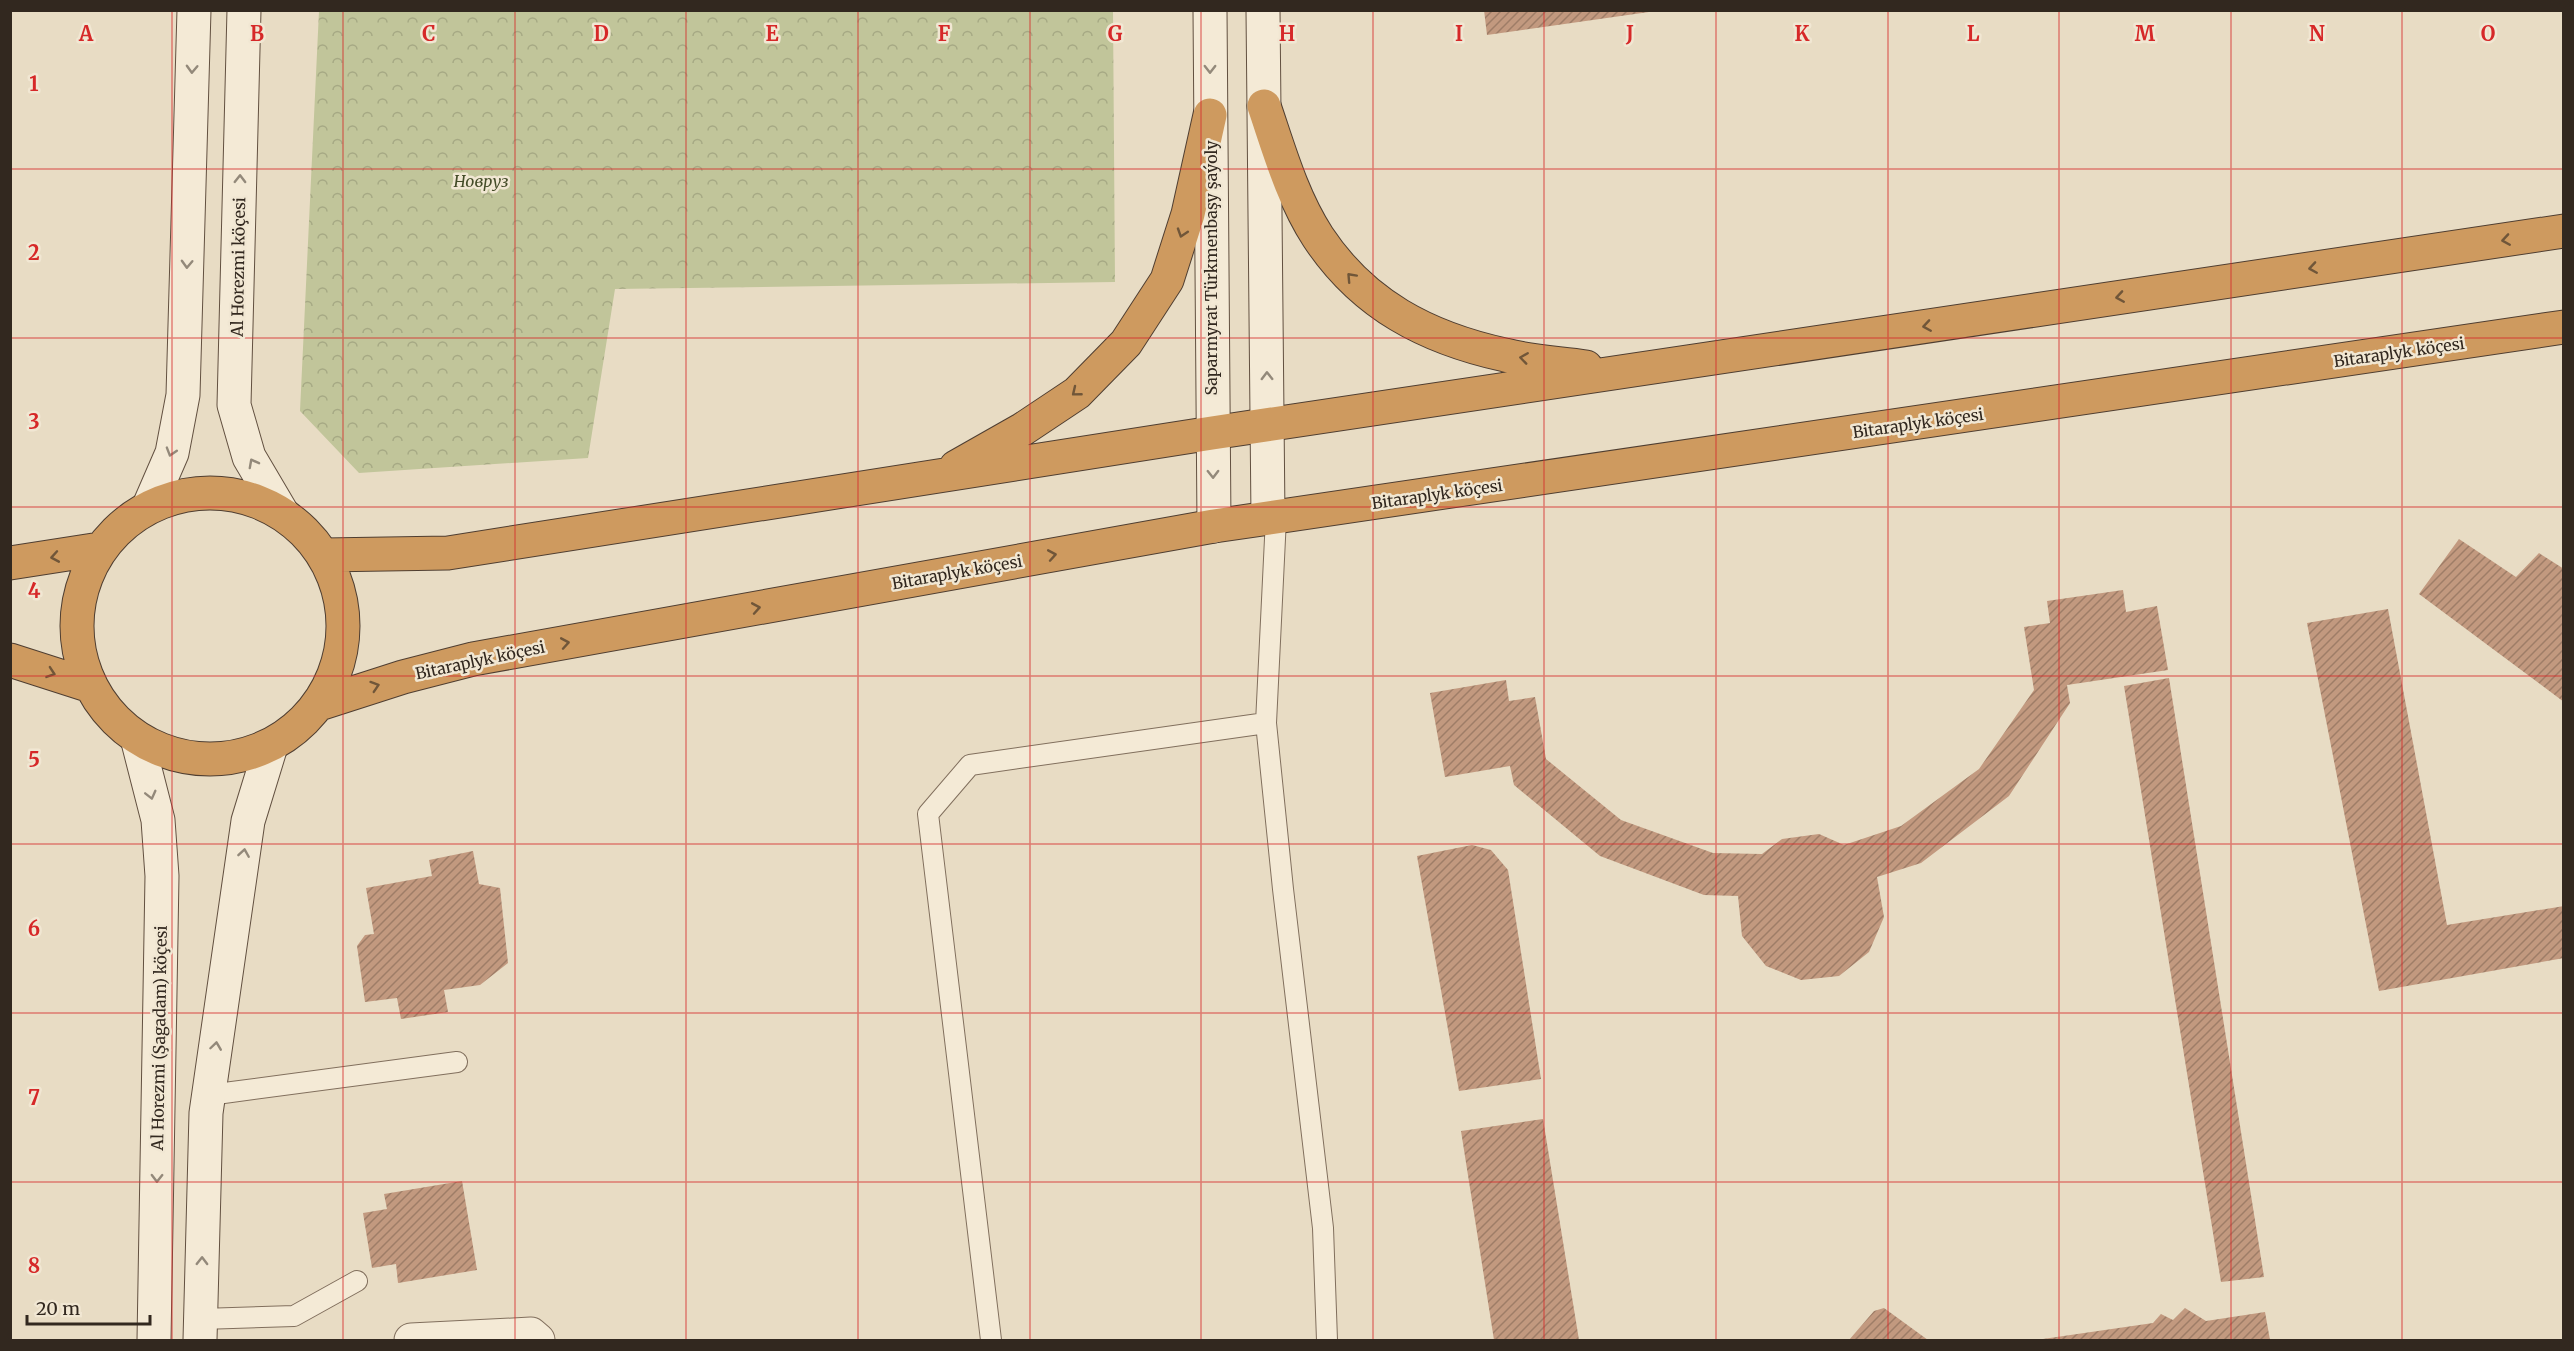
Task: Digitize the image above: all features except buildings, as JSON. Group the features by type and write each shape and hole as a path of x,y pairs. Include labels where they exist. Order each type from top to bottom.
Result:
{"highway":[{"path":"1264,106 1292,185 1317,236 1352,280 1394,314 1443,338 1506,356 1624,372"},
{"path":"940,476 1023,429 1077,393 1126,343 1167,280 1188,214 1210,115"},
{"path":"324,555 448,553 1267,425 2564,231"},
{"name":"Bitaraplyk köçesi","path":"319,704 403,677 473,659 1214,526 2564,327"},
{"path":"193,493 239,495 282,513 305,532 324,555 337,583 343,615 342,646 334,677 319,704 298,728 271,746 238,757 204,760 169,753 137,738 111,715 91,687 79,653 76,617 84,582 99,549 122,525 149,507 193,493"},
{"path":"10,563 99,549"},
{"path":"10,660 91,687"}],"main road":[{"path":"149,507 172,453 183,395 194,10"},
{"name":"Al Horezmi köçesi","path":"244,10 234,405 249,457 282,513"},
{"name":"Saparmyrat Türkmenbaşy şaýoly","path":"1210,10 1214,526"},
{"path":"1263,10 1267,425 1272,518"},
{"name":"Al Horezmi (Şagadam) köçesi","path":"137,738 158,820 162,876 154,1341"},
{"path":"200,1330 206,1113 248,821 271,746"},
{"path":"411,1341 531,1335 538,1341"}],"lane":[{"path":"1272,518 1266,723 1323,1228 1327,1341"},
{"path":"991,1341 928,813 970,765 1266,723"},
{"path":"209,1095 457,1062"},
{"path":"200,1330 294,1316 357,1281"}],"green space":[{"name":"Новруз","path":"319,11 1113,11 1115,282 615,289 588,458 359,473 300,411"}]}
